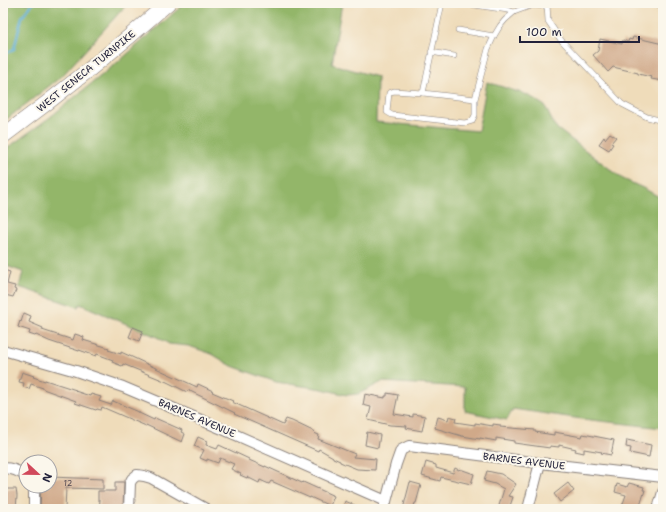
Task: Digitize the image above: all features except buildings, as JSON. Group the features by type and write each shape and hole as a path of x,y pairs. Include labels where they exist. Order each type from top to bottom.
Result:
{"main road":[{"name":"WEST SENECA TURNPIKE","path":"3,136 73,83 168,3"}],"street":[{"name":"BARNES AVENUE","path":"3,350 123,387 227,431 385,505 401,450 409,446 663,477"},
{"path":"528,509 540,463"},
{"path":"3,468 18,472"},
{"path":"129,509 130,482 137,475 150,478 206,509"},
{"path":"658,509 663,492"},
{"path":"34,494 34,509"}],"lane":[{"path":"423,93 442,3"},
{"path":"461,3 514,12"},
{"path":"652,3 663,6"},
{"path":"475,99 423,93 394,92 389,93 387,112 392,115 465,123 472,121 475,115 475,99 488,49 504,20 514,12 533,4 547,4 548,21 561,40 622,104 647,116 663,121"},
{"path":"458,30 494,36"},
{"path":"431,52 454,56"}],"green space":[{"path":"3,3 128,3 62,76 3,122"},
{"path":"185,3 342,3 332,64 377,77 376,122 478,131 487,82 528,95 545,106 555,127 623,179 663,199 663,428 582,419 513,409 507,420 465,411 465,387 382,382 358,394 347,395 322,389 276,382 232,366 212,354 189,346 169,344 157,337 80,304 78,307 19,287 23,272 4,265 3,263 3,151 49,118 124,57"}],"waterway":[{"path":"3,55 14,49 22,17 33,3"}]}
